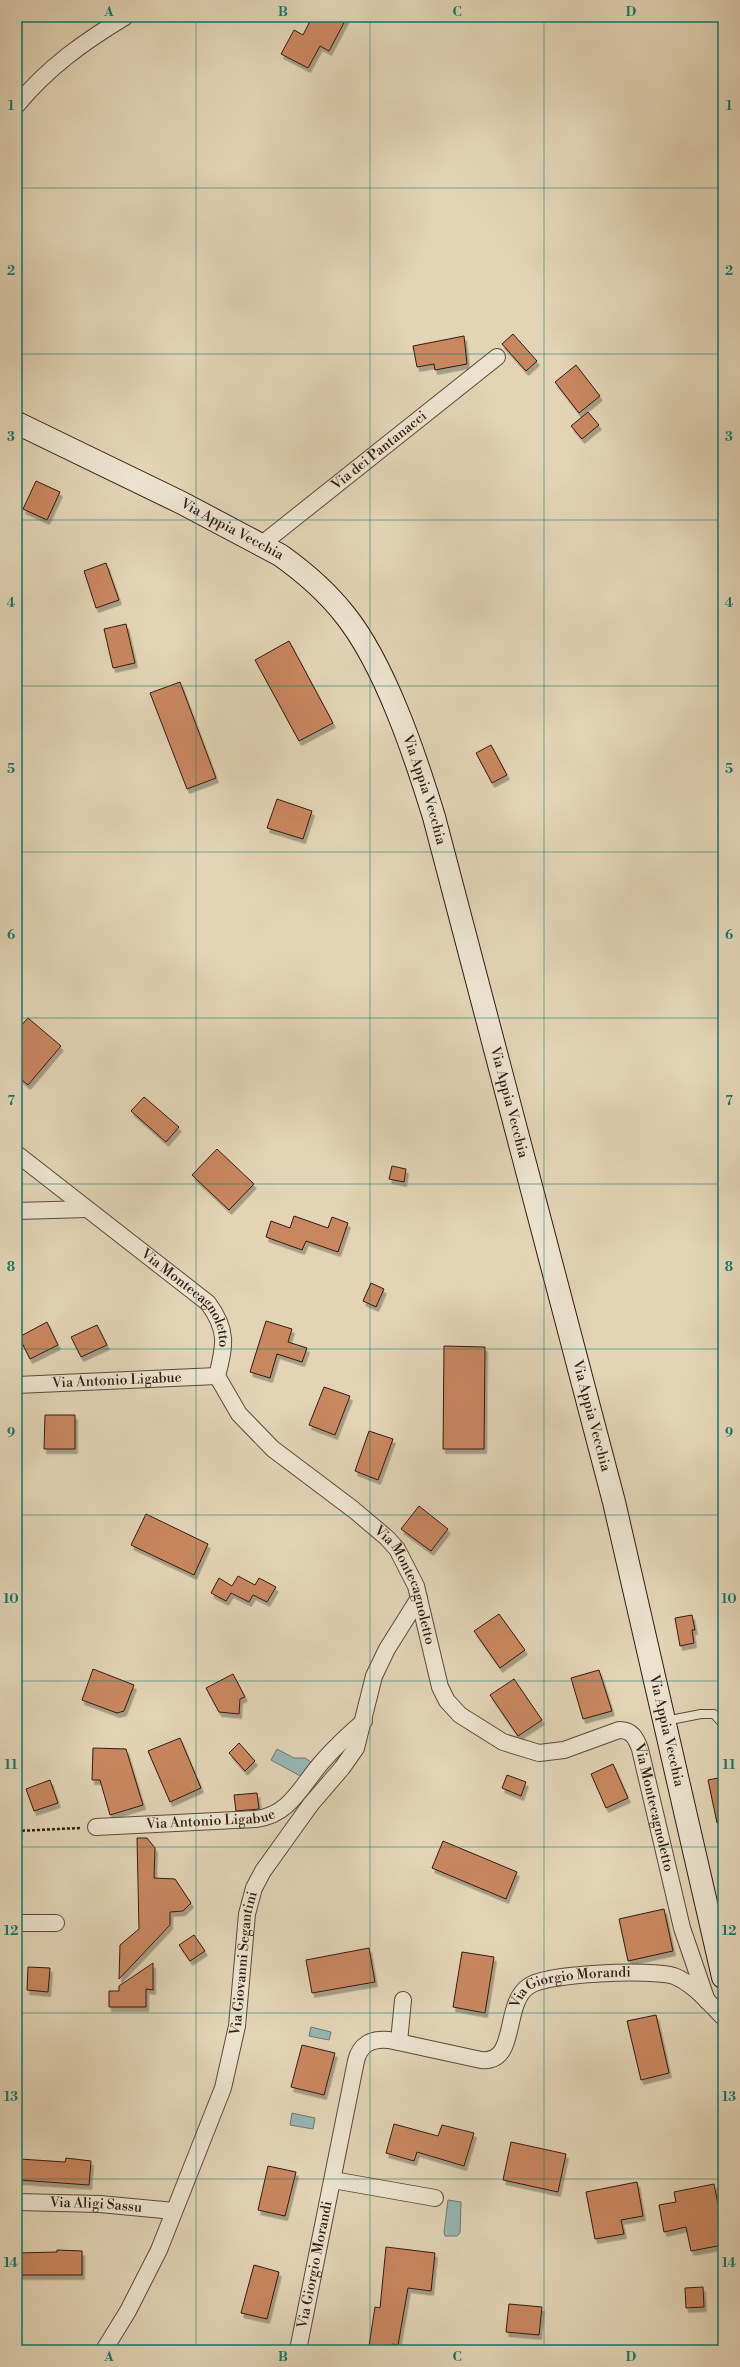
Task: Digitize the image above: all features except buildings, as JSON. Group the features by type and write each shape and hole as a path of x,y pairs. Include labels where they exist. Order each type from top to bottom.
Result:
{"main road":[{"name":"Via Appia Vecchia","path":"17,423 262,544 293,564 337,605 357,632 382,679 424,784 602,1455 723,1977"}],"street":[{"path":"17,105 59,62 84,42 125,17"},
{"name":"Via dei Pantanacci","path":"262,544 497,357"},
{"name":"Via Montecagnoletto","path":"17,1154 208,1303 216,1314 224,1337 224,1350 217,1376 239,1414 273,1449 387,1538 405,1562 419,1598 442,1691 455,1711 476,1727 508,1745 539,1753 571,1748 619,1730 628,1731 634,1735 640,1749 682,1928 707,2001"},
{"path":"17,1211 87,1209"},
{"name":"Via Antonio Ligabue","path":"17,1385 217,1376"},
{"name":"Via Giovanni Segantini","path":"104,2350 139,2291 159,2250 216,2106 232,2057 240,2000 246,1922 251,1897 263,1871 279,1848 311,1804 353,1753 364,1721 370,1687 380,1663 419,1598"},
{"name":"Via Antonio Ligabue","path":"96,1828 256,1819 276,1814 288,1806 321,1763 364,1721"},
{"path":"17,1923 56,1923"},
{"name":"Via Giorgio Morandi","path":"298,2350 334,2180 359,2051 367,2042 373,2040 399,2042 481,2060 492,2060 504,2050 515,2003 522,1992 532,1984 551,1978 639,1972 659,1973 674,1976 686,1983 723,2017"},
{"path":"399,2042 403,2000"},
{"path":"334,2180 435,2198"},
{"name":"Via Aligi Sassu","path":"17,2202 100,2204 174,2211"}],"lane":[{"path":"664,1721 701,1714 714,1714 723,1724"}],"path":[{"path":"17,1831 96,1828"}],"water":[{"path":"277,1749 294,1758 305,1758 311,1762 312,1768 302,1777 271,1760"},
{"path":"311,2027 331,2032 329,2040 309,2036"},
{"path":"292,2113 315,2118 313,2129 290,2125"},
{"path":"448,2200 461,2202 460,2233 457,2236 445,2236 444,2232"}]}
